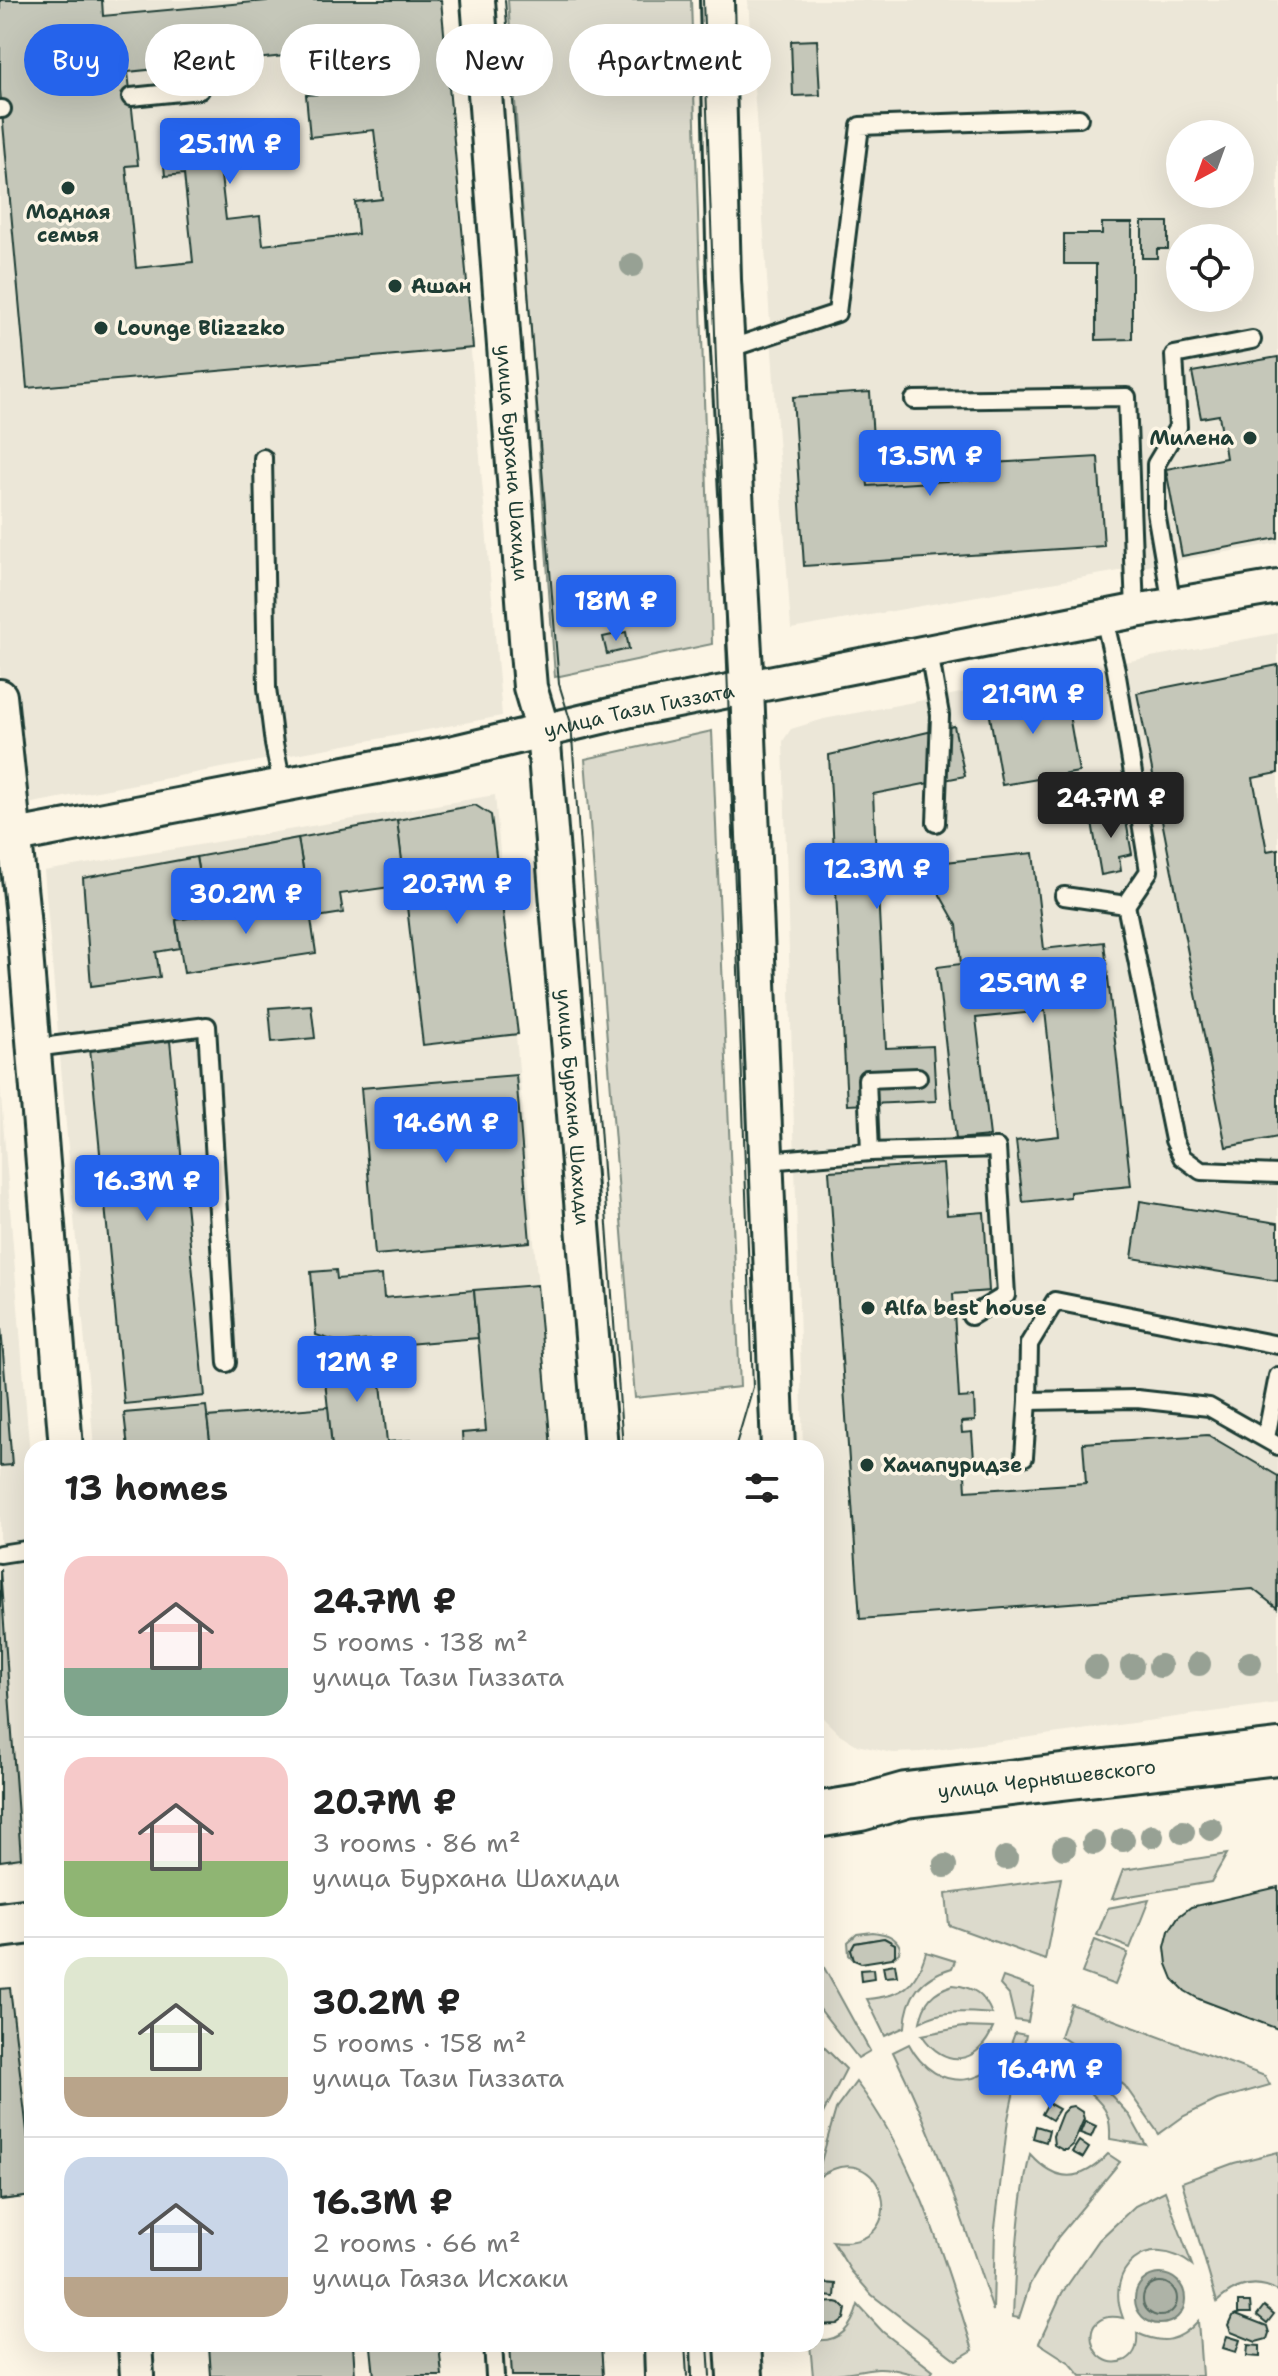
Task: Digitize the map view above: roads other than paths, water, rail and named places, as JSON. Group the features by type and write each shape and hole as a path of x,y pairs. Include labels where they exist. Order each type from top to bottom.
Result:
{"main road":[{"name":"улица Чернышевского","path":"824,1814 860,1808 906,1795 1278,1752"},
{"path":"0,1925 24,1922"},
{"path":"667,2352 668,2376"},
{"path":"738,2352 740,2376"}],"street":[{"name":"улица Бурхана Шахиди","path":"478,0 527,652 530,687 543,731 600,1440"},
{"path":"717,0 728,349 747,688 778,1440"},
{"name":"улица Тази Гиззата","path":"7,838 450,753 631,710 1135,611 1278,587"},
{"path":"0,696 7,838 23,916 65,1440"},
{"path":"136,2352 137,2376"}],"lane":[{"path":"131,97 145,96"},
{"path":"728,349 837,313 860,126 1079,118"},
{"path":"1172,605 1156,512 1156,464 1178,427 1174,355 1252,340"},
{"path":"914,400 1127,397 1135,611"},
{"path":"263,458 267,688 282,784"},
{"path":"1104,618 1116,670 1149,871 1126,905 1174,1140 1182,1157 1201,1171 1278,1174"},
{"path":"929,652 940,715 936,823"},
{"path":"1064,896 1126,905"},
{"path":"34,1048 207,1026 227,1363"},
{"path":"870,1152 867,1079 918,1077"},
{"path":"767,1161 870,1152 997,1148 1006,1295 971,1316"},
{"path":"1024,1457 1029,1344 1055,1301 1278,1345"},
{"path":"1028,1401 1137,1399 1209,1407 1272,1442 1278,1376"},
{"path":"0,1554 24,1550"},
{"path":"494,2352 495,2376"}],"water":[{"path":"1160,2274 1178,2281 1185,2299 1178,2317 1160,2324 1142,2317 1135,2299 1142,2281"}],"tram line":[{"path":"505,0 559,684 571,723 622,1440"},
{"path":"703,0 753,1387 737,1440"},
{"path":"686,2352 687,2376"},
{"path":"708,2352 710,2376"}],"place":[{"name":"Модная семья","path":"68,188"},
{"name":"Ашан","path":"395,286"},
{"name":"Lounge Blizzzko","path":"101,328"},
{"name":"Милена","path":"1250,438"},
{"name":"Alfa best house","path":"868,1308"},
{"name":"Хачапуридзе","path":"867,1465"}]}
